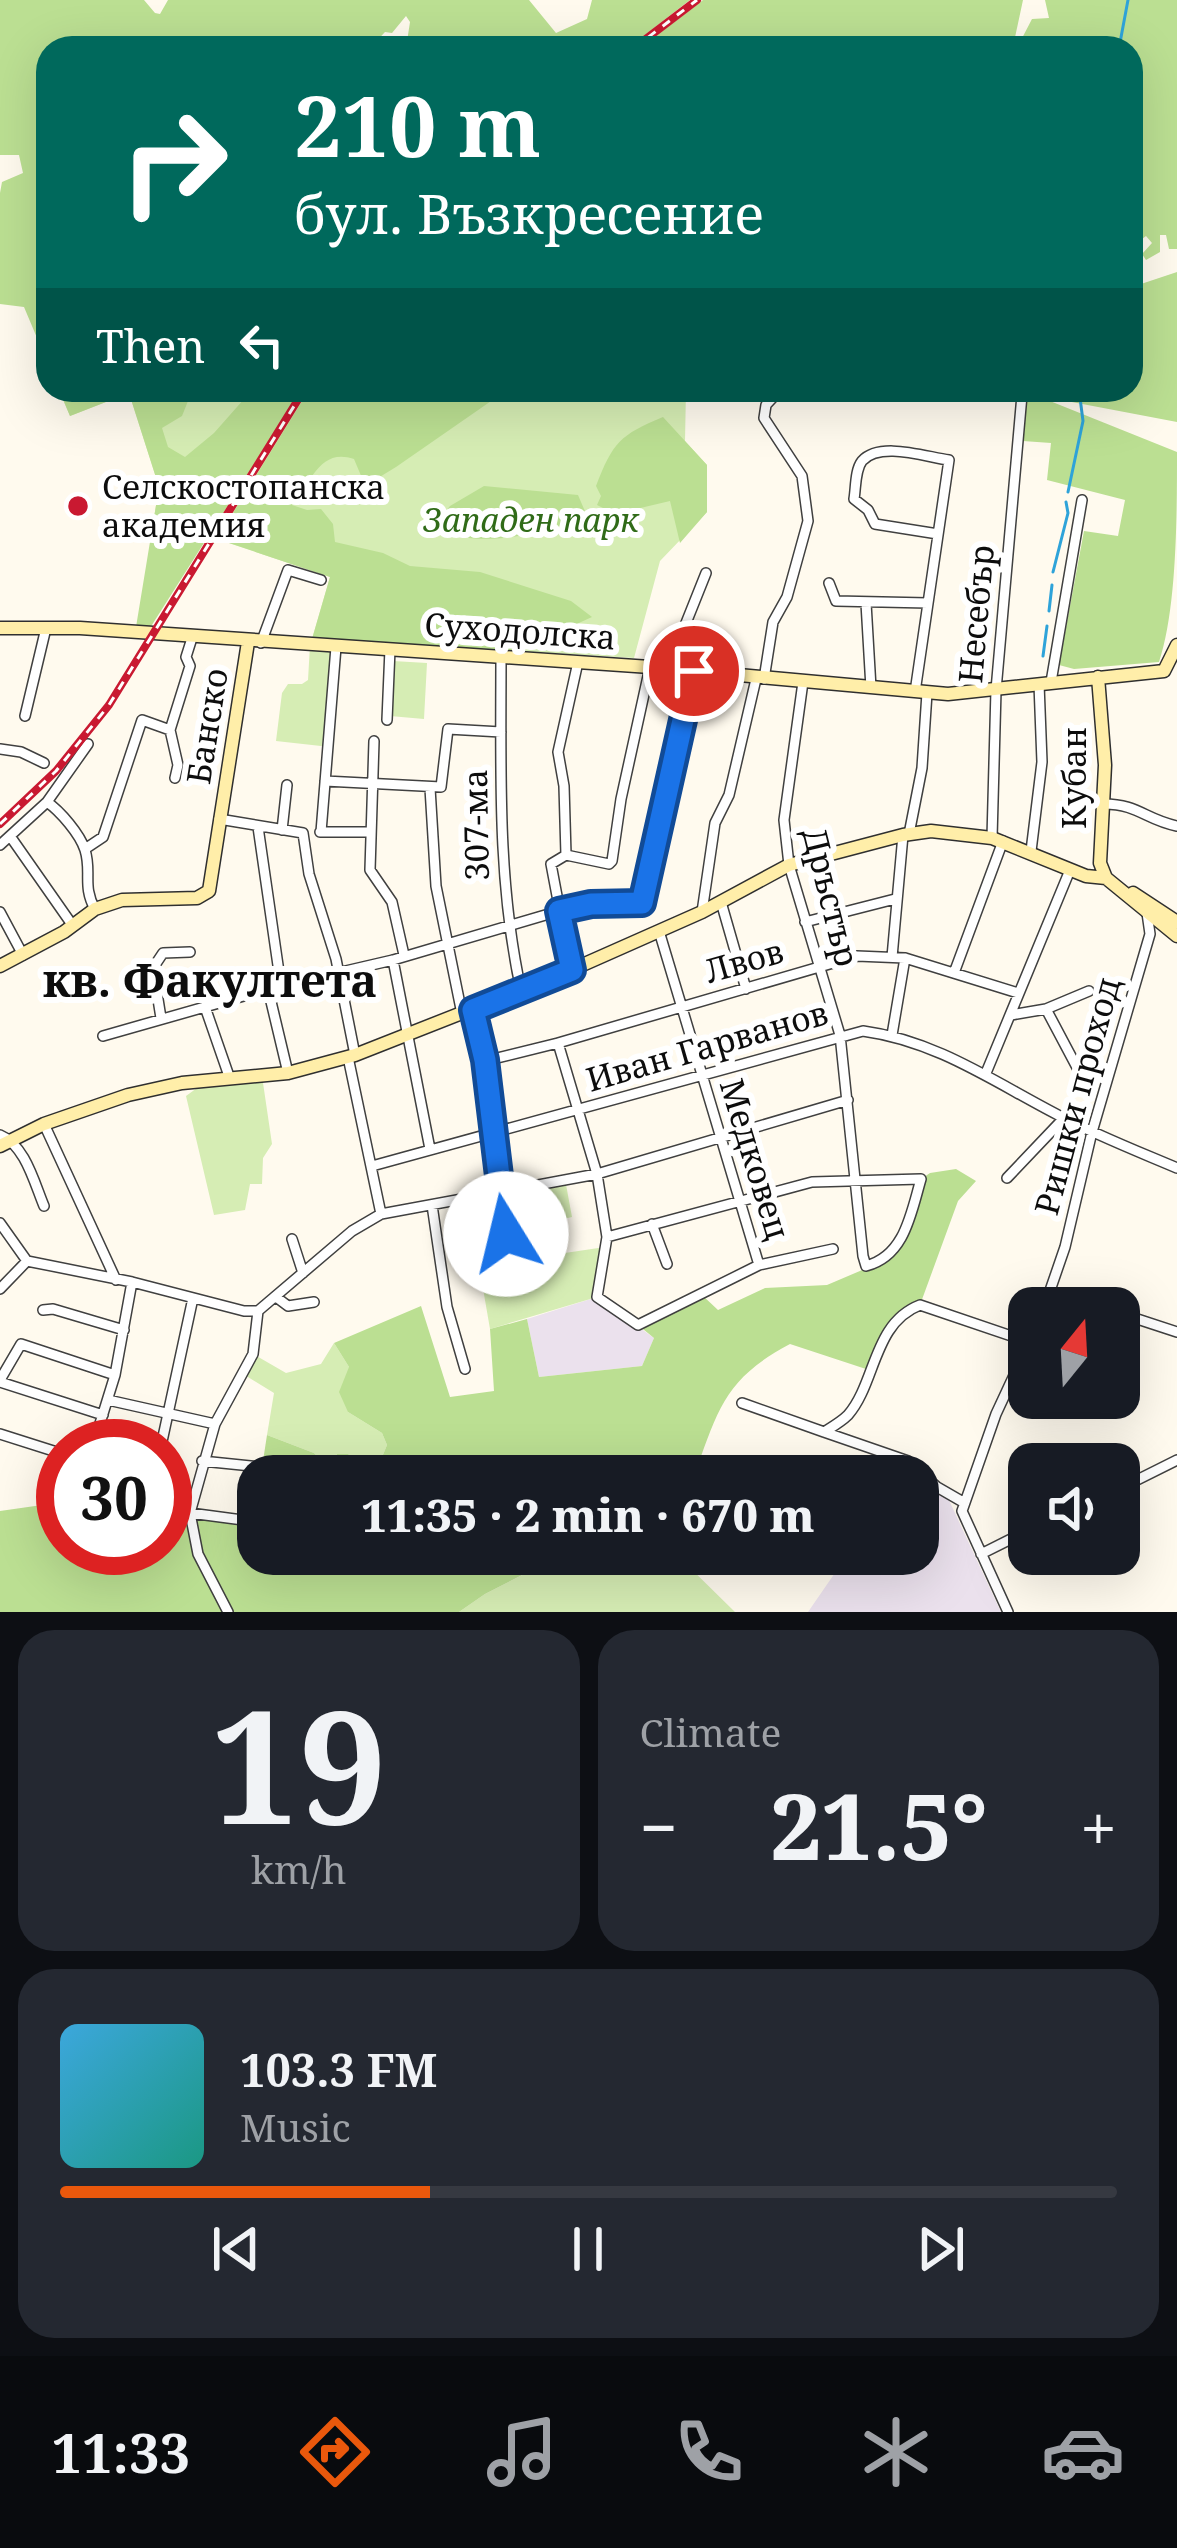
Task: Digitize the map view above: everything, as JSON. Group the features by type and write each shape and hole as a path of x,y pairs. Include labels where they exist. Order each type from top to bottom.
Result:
{"street":[{"path":"702,912 716,823 729,795 773,622 787,597 808,521 802,476 764,418 769,402"},
{"name":"Несебър","path":"954,973 998,839 996,690 1021,402"},
{"path":"892,957 906,834 922,768 921,693 928,603 949,460 894,452 868,456 859,465 854,499 868,510 874,524 938,534"},
{"path":"1030,851 1042,762 1045,683 1082,500"},
{"name":"Банско","path":"95,909 122,900 204,896 211,884 254,643 289,570 321,580"},
{"path":"668,668 706,572"},
{"path":"829,583 836,601 928,603"},
{"path":"866,603 871,688"},
{"name":"Суходолска","path":"0,628 668,668 921,693 1170,673"},
{"path":"25,716 46,628"},
{"path":"175,778 178,765 170,730 190,666 186,657 192,638"},
{"path":"1170,673 1177,645"},
{"path":"321,832 336,646"},
{"path":"387,720 390,649"},
{"name":"307-ма","path":"501,657 507,926 521,990"},
{"path":"566,855 558,752 578,662"},
{"path":"572,970 551,864 566,855 612,861 650,667"},
{"path":"103,1036 559,911 591,904 642,903 694,671"},
{"name":"Кубан","path":"1098,676 1104,803 1100,863 1109,881"},
{"name":"Дръстър","path":"803,682 784,820 789,865 840,1035 866,1266 881,1262 906,1232 921,1179 857,1179"},
{"path":"85,849 103,837 142,720 170,730"},
{"path":"325,781 441,787 448,730 501,732"},
{"path":"374,741 370,870 392,902 430,1149"},
{"path":"0,845 46,802 88,744"},
{"path":"0,749 21,752 44,764"},
{"path":"282,830 287,785"},
{"path":"430,788 431,850 446,944 485,1060 506,1234"},
{"path":"0,966 95,909 86,893 85,849 57,809 46,802"},
{"path":"1104,803 1131,804 1153,820 1177,826"},
{"path":"219,819 303,833 369,832"},
{"path":"258,827 274,988 288,1072"},
{"path":"44,1206 26,1163 3,1140 128,1095 182,1083 288,1072 351,1056 572,970 702,912 789,865 906,834 963,832 998,839 1109,881 1177,922"},
{"path":"303,833 309,874 339,974 381,1214"},
{"path":"10,836 73,926"},
{"path":"986,1073 1070,870"},
{"path":"1109,881 1177,936"},
{"path":"806,922 896,899"},
{"path":"721,902 746,989"},
{"path":"0,912 23,955"},
{"name":"Ришки проход","path":"1052,1287 1150,934 1148,914"},
{"name":"Медковец","path":"659,931 759,1265"},
{"path":"160,1018 153,968 163,953 190,952"},
{"name":"Лвов","path":"485,1060 857,956 905,958 1018,993"},
{"path":"892,1035 905,958"},
{"path":"1011,1015 1046,1009 1089,991"},
{"path":"206,1007 230,1078"},
{"path":"1046,1009 1082,1075"},
{"name":"Иван Гарванов","path":"372,1166 863,1031 892,1035 986,1073 1092,1132 1177,1168"},
{"path":"558,1043 597,1174 607,1237 597,1297 638,1325 759,1265 833,1249"},
{"path":"192,1504 215,1424 253,1354 258,1311 352,1231 381,1214 597,1174 848,1100"},
{"path":"1007,1178 1064,1118"},
{"path":"44,1124 116,1280"},
{"path":"607,1237 812,1182 857,1179"},
{"path":"432,1204 447,1307 465,1370"},
{"path":"0,1222 27,1261 258,1311"},
{"path":"652,1224 667,1264"},
{"path":"292,1239 303,1273"},
{"path":"0,1289 27,1261"},
{"path":"102,1419 132,1282"},
{"path":"276,1297 288,1306 314,1302"},
{"path":"169,1419 193,1298"},
{"path":"824,1432 847,1416 878,1349 909,1310 920,1305 1008,1336"},
{"path":"43,1310 124,1330"},
{"path":"1140,1320 1177,1332"},
{"path":"103,1415 0,1381 21,1344 115,1375"},
{"path":"1008,1388 963,1502 964,1520 1008,1612"},
{"path":"108,1400 215,1424"},
{"path":"742,1403 908,1461 963,1502"},
{"path":"0,1434 36,1445"},
{"path":"1140,1478 1177,1460"},
{"path":"202,1461 237,1465"},
{"path":"192,1513 237,1519"},
{"path":"192,1523 198,1554 228,1612"},
{"path":"981,1554 1008,1540"}],"shaded area":[{"path":"597,1297 654,1338 642,1366 539,1377 527,1319"},
{"path":"939,1492 948,1498 1001,1612 808,1612 834,1575 939,1575"}],"green space":[{"path":"0,0 144,0 160,14 168,0 529,0 556,33 587,19 592,0 690,0 644,36 408,36 406,16 392,33 381,36 36,36 36,336 24,307 0,304 0,193 2,182 23,173 19,155 0,155"},
{"path":"703,0 1023,0 1015,36 656,36"},
{"path":"1045,0 1177,0 1177,249 1169,249 1166,235 1160,235 1160,252 1146,260 1143,253 1152,243 1143,238 1143,36 1023,36 1032,19 1049,18"},
{"path":"1177,272 1177,422 1072,402 1143,402 1143,283"},
{"name":"Западен парк","path":"64,402 106,402 70,416"},
{"path":"64,402 106,402 70,416"},
{"name":"Западен парк","path":"132,402 686,402 685,441 707,465 707,512 660,561 634,658 312,639 330,577 217,539 214,544 153,524 159,487"},
{"path":"132,402 188,402 182,416 162,428 168,447 185,457 241,402 293,402 150,628 136,627 159,487"},
{"path":"302,402 490,402 378,478 362,478 354,459 332,458 317,470 292,505 321,509 333,524 335,542 383,553 410,566 480,572 571,601 592,617 515,652 312,639 330,577 217,539"},
{"path":"1025,402 1052,402 1177,452 1175,560 1159,662 1074,669 1059,665 1084,531 1118,536 1125,500 1047,480 1051,443 1023,441"},
{"path":"663,417 707,465 707,512 680,543 670,501 615,514 597,505 601,496 596,486 613,450 627,435"},
{"path":"484,486 578,495 587,516 524,535 459,537 441,517 450,506"},
{"path":"310,645 336,647 330,747 276,741 282,693 288,684 308,680"},
{"path":"393,661 427,663 424,719 390,716"},
{"path":"262,1076 272,1144 263,1158 262,1184 250,1184 245,1210 214,1215 186,1096 208,1080"},
{"path":"956,1169 976,1181 958,1201 920,1305 900,1318 869,1370 790,1344 737,1384 726,1398 702,1455 383,1455 387,1445 382,1433 348,1412 339,1392 349,1367 334,1343 421,1306 450,1397 494,1391 490,1329 527,1319 539,1377 642,1366 654,1338 638,1325 702,1295 718,1310 765,1288 827,1285 881,1262 906,1232 921,1179"},
{"path":"565,1179 572,1217 559,1220 565,1253 605,1247 597,1297 490,1329 481,1277 486,1275 483,1246 542,1242 533,1185"},
{"path":"334,1343 349,1367 348,1412 382,1433 387,1445 383,1455 316,1455 267,1435 274,1393 243,1374 253,1354 286,1373 321,1364"},
{"path":"267,1435 314,1453 264,1455"},
{"path":"36,1506 36,1575 192,1575 192,1513 237,1519 237,1575 522,1575 459,1612 0,1612 0,1511"},
{"path":"523,1575 697,1575 735,1612 459,1612"}],"waterway":[{"path":"1121,36 1128,0"},
{"path":"1068,492 1083,421 1081,402"},
{"path":"1053,572 1068,513 1066,502"},
{"path":"1049,611 1052,585"},
{"path":"1043,656 1047,626"}],"railway":[{"path":"650,36 697,0"},
{"path":"0,824 56,771 109,705 297,402"}],"place":[{"name":"Селскостопанска академия","path":"78,506"}],"district":[{"name":"кв. Факултета","path":"210,981"}],"route":[{"path":"506,1234 485,1060 473,1010 572,970 559,911 591,904 642,903 694,671"}]}
